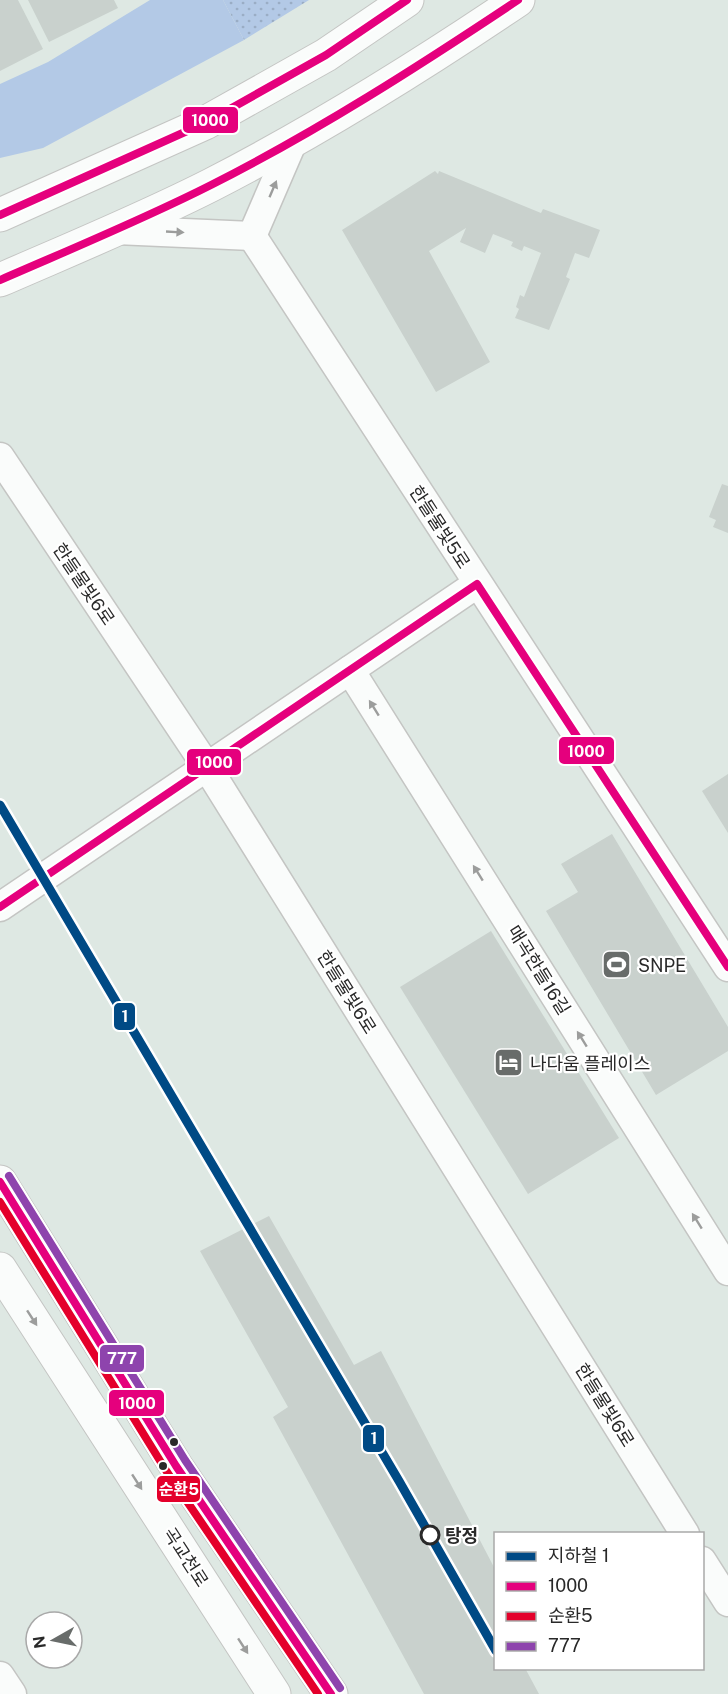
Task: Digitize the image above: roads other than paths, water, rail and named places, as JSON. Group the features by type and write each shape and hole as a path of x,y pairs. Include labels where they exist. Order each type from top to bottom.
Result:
{"main road":[{"path":"0,215 205,123 326,55 407,0"},
{"path":"0,280 116,230 210,185 293,141 423,64 518,0"},
{"path":"0,1182 176,1466 331,1694"},
{"name":"곡교천로","path":"0,1269 274,1694"}],"street":[{"path":"116,230 252,236 293,141"},
{"name":"한들물빛5로","path":"252,236 728,967"},
{"name":"한들물빛6로","path":"0,457 207,767 684,1532"},
{"path":"0,908 477,584"},
{"name":"매곡한들16길","path":"350,670 728,1271"},
{"path":"704,1564 728,1602"},
{"path":"0,1676 12,1694"}],"metro line":[{"name":"1","path":"0,805 399,1481 494,1647"}],"place":[{"name":"SNPE","path":"617,965"},
{"name":"나다움 플레이스","path":"509,1063"},
{"name":"탕정","path":"430,1535"}]}
